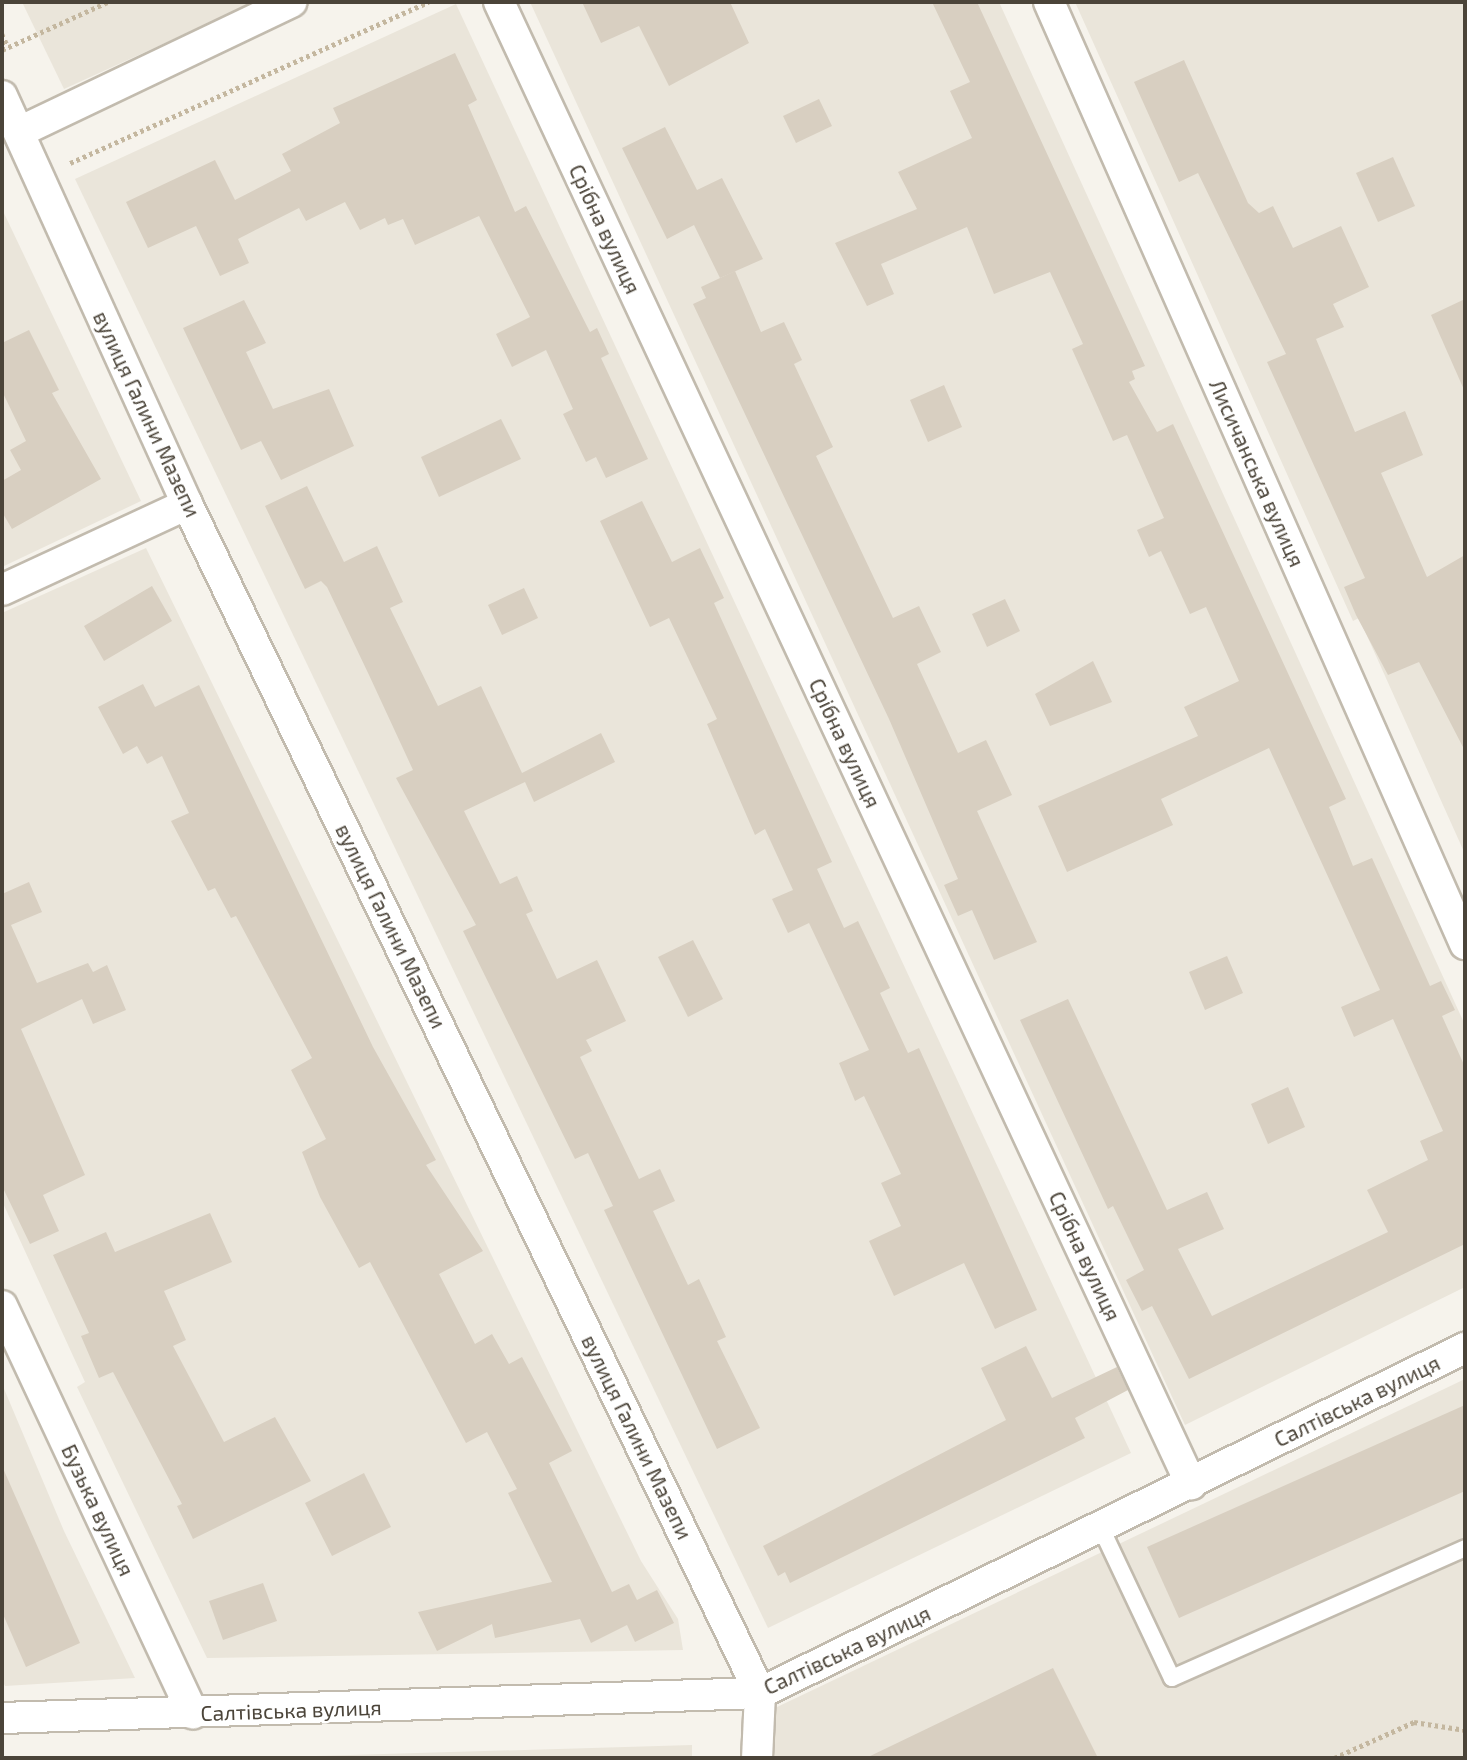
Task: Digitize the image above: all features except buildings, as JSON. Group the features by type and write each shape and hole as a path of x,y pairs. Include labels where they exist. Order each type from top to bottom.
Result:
{"street":[{"path":"19,132 292,2"},
{"name":"Срібна вулиця","path":"499,2 1191,1484"},
{"name":"Лисичанська вулиця","path":"1049,2 1465,944"},
{"name":"вулиця Галини Мазепи","path":"2,96 187,504 760,1693 757,1758"},
{"path":"2,590 187,504"},
{"name":"Бузька вулиця","path":"2,1306 194,1713"},
{"name":"Салтівська вулиця","path":"2,1718 760,1693 1465,1348"}],"lane":[{"path":"1101,1528 1172,1678 1465,1548"}],"path":[{"path":"2,34 5,49 107,2"},
{"path":"43,187 62,166 428,2"},
{"path":"1334,1758 1414,1722 1465,1730"}],"shaded area":[{"path":"22,2 255,2 64,89"},
{"path":"530,2 999,2 1465,1025 1465,1287 1185,1425"},
{"path":"1075,2 1465,2 1465,854 1359,618 1353,621"},
{"path":"456,4 1131,1453 768,1628 75,179"},
{"path":"2,209 141,501 2,567"},
{"path":"146,548 641,1561 678,1619 683,1650 207,1658 77,1387 85,1382 2,1201 2,613"},
{"path":"1465,1379 1465,1758 775,1758 775,1708"},
{"path":"2,1384 64,1531 135,1678 5,1686 2,1680"},
{"path":"692,1745 692,1758 2,1758 282,1757"}]}
